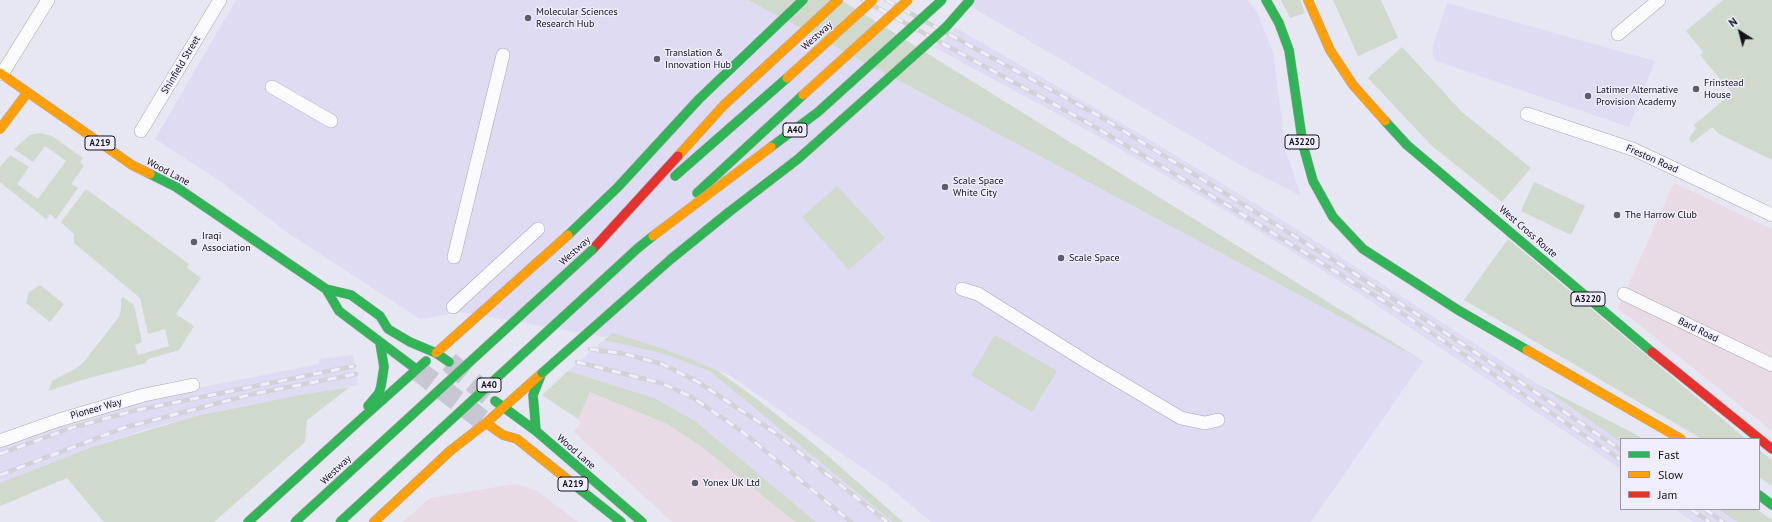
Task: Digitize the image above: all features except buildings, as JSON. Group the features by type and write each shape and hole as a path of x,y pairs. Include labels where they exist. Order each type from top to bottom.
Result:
{"main road":[{"path":"248,522 350,429 397,389 416,369 530,270 618,187 699,99 803,0"},
{"path":"592,250 723,106 838,0"},
{"name":"Westway","path":"296,522 592,250 872,0"},
{"name":"A40","path":"340,522 908,0"},
{"name":"A40","path":"638,248 818,112 942,0"},
{"name":"A40","path":"374,522 450,451 486,423 671,259 798,159 946,27 970,0"},
{"name":"A3220","path":"1266,0 1280,23 1289,50 1303,145 1313,181 1321,199 1347,233 1363,249 1382,262 1548,363 1679,438"},
{"name":"West Cross Route","path":"1308,0 1330,50 1353,85 1376,113 1407,145 1621,327 1759,438"},
{"name":"Wood Lane","path":"1,74 27,94 132,165 176,187 326,289 351,295 380,316 388,329 412,343 436,353 449,362"},
{"path":"0,129 27,94"},
{"name":"Wood Lane","path":"326,289 339,311 416,369"},
{"path":"380,316 394,317"},
{"path":"441,337 458,333"},
{"path":"350,429 379,393 384,367 380,343"},
{"path":"536,432 533,395 542,372"},
{"name":"A3220","path":"1711,399 1772,443"},
{"name":"Wood Lane","path":"494,400 536,432 642,522"},
{"name":"A219","path":"486,423 503,435 517,439 621,522"},
{"name":"West Cross Route","path":"1760,439 1772,449"},
{"path":"1760,490 1772,497"},
{"path":"1760,496 1772,505"}],"street":[{"path":"1,74 48,0"},
{"name":"Shinfield Street","path":"141,131 220,0"},
{"path":"1618,34 1659,0"},
{"path":"454,256 503,55"},
{"path":"272,86 330,121"},
{"name":"Freston Road","path":"1527,114 1635,150 1772,215"},
{"path":"452,307 538,229"},
{"path":"962,289 978,294 1090,364 1181,418 1205,423 1218,420"},
{"name":"Bard Road","path":"1624,294 1772,365"},
{"name":"Pioneer Way","path":"0,441 59,420 144,395 193,385"}],"shaded area":[{"path":"236,0 748,0 1423,361 1311,522 931,522 887,485 728,374 716,370 758,400 821,450 903,522 816,522 695,421 654,398 568,371 604,340 661,353 710,371 715,369 650,345 462,312 420,319 288,233 220,181 155,139"},
{"path":"748,0 841,0 1423,361"},
{"path":"960,0 1248,0 1257,12 1273,52 1286,152 1301,196 1242,166"},
{"path":"1281,0 1300,0 1305,13 1290,18"},
{"path":"1333,0 1381,0 1398,38 1358,56"},
{"path":"1723,0 1772,0 1772,160 1719,134 1712,127 1692,143 1689,139 1696,128 1694,125 1732,93 1700,55 1703,52 1686,31"},
{"name":"Latimer Alternative Provision Academy","path":"1447,3 1655,61 1629,127 1436,61 1433,55 1433,46"},
{"path":"956,28 1135,131 1289,224 1539,385 1620,441 1620,468 1354,290 1235,216 1096,135 934,47"},
{"path":"1402,47 1462,112 1531,168 1502,202 1431,145 1368,78"},
{"path":"40,133 52,136 83,158 80,162 84,166 71,184 78,188 56,219 50,214 46,219 0,182 0,167 10,155 29,167 17,184 38,199 66,161 45,146 33,162 14,149 30,135"},
{"path":"1534,182 1585,206 1571,235 1521,211"},
{"path":"1674,183 1772,229 1772,431 1618,308"},
{"path":"837,186 885,238 849,270 802,217"},
{"path":"86,189 189,264 187,268 201,278 176,314 194,326 179,350 148,359 146,363 85,379 48,391 52,381 83,363 119,317 121,299 123,297 134,305 142,342 135,345 138,355 169,346 165,329 148,334 140,298 74,243 74,234 61,222"},
{"path":"1508,239 1745,438 1700,438 1464,300"},
{"path":"40,285 64,304 50,322 26,303 29,292"},
{"path":"613,333 664,349 715,369 758,400 821,450 903,522 893,522 710,371 661,353 604,340"},
{"path":"995,335 1057,371 1032,412 971,375"},
{"path":"353,355 358,385 248,405 196,416 144,430 92,447 0,483 0,446 109,410 198,388 319,364 319,359"},
{"path":"568,371 654,398 695,421 816,522 795,522 702,447 667,424 590,392 578,419 542,395"},
{"path":"1539,385 1641,438 1620,438 1620,441"},
{"path":"350,387 307,420 305,442 214,522 104,522 67,478 0,506 0,483 92,447 196,416 300,395"},
{"path":"590,392 667,424 702,447 795,522 672,522 574,432 581,422 578,419"},
{"path":"1760,451 1772,460 1772,486 1760,478"},
{"path":"515,484 536,490 578,522 403,522 430,498"},
{"path":"1676,510 1719,510 1737,522 1693,522"},
{"path":"1719,510 1757,510 1772,520 1772,522 1737,522"}],"tunnel":[{"path":"449,362 495,401"},
{"path":"416,369 486,423"}],"railway":[{"path":"863,0 1083,120 1227,205 1390,305 1620,459"},
{"path":"886,0 1101,117 1343,266 1516,379 1620,449"},
{"path":"590,349 625,354 662,364 698,382 774,432 887,522"},
{"path":"577,362 661,383 692,397 744,433 851,522"},
{"path":"0,454 71,428 133,411 354,366"},
{"path":"0,475 123,428 253,394 356,374"},
{"path":"1692,510 1709,522"},
{"path":"1706,510 1723,522"}],"traffic: fast":[{"path":"568,235 618,187 699,99 803,0"},
{"path":"771,147 818,112 942,0"},
{"path":"729,212 798,159 946,27 970,0"},
{"path":"1266,0 1279,23 1289,50 1303,145 1313,181 1333,217 1363,249 1458,310 1527,350"},
{"path":"675,176 787,78"},
{"path":"697,193 803,95"},
{"path":"1385,121 1407,145 1652,352"},
{"path":"150,174 176,187 326,289 351,295 380,316 388,329 410,342 436,353 449,362"},
{"path":"671,259 729,212"},
{"path":"340,522 638,248 653,236"},
{"path":"295,522 592,250"},
{"path":"542,373 671,259"},
{"path":"326,289 339,311 416,369"},
{"path":"368,406 379,393 381,386 384,367 380,343"},
{"path":"350,429 426,361"},
{"path":"536,431 533,395 541,375"},
{"path":"495,401 536,431 642,522"},
{"path":"248,522 350,429"},
{"path":"572,483 621,522"},
{"path":"1760,496 1772,505"}],"traffic: slow":[{"path":"678,156 723,106 838,0"},
{"path":"787,78 873,0"},
{"path":"803,95 908,0"},
{"path":"1308,0 1330,50 1353,85 1385,121"},
{"path":"0,73 132,165 150,174"},
{"path":"0,129 27,93"},
{"path":"653,236 771,147"},
{"path":"436,353 568,235"},
{"path":"1527,350 1679,438"},
{"path":"542,373 486,423 503,435 517,439 572,483"},
{"path":"374,522 450,451 486,423"}],"traffic: jam":[{"path":"592,250 678,156"},
{"path":"1652,352 1758,438"},
{"path":"1760,439 1772,449"}],"place":[{"name":"Molecular Sciences Research Hub","path":"528,18"},
{"name":"Translation & Innovation Hub","path":"657,59"},
{"name":"Frinstead House","path":"1696,89"},
{"name":"Latimer Alternative Provision Academy","path":"1588,96"},
{"name":"Scale Space White City","path":"945,187"},
{"name":"The Harrow Club","path":"1617,215"},
{"name":"Iraqi Association","path":"194,242"},
{"name":"Scale Space","path":"1061,258"},
{"name":"Yonex UK Ltd","path":"695,483"}]}
